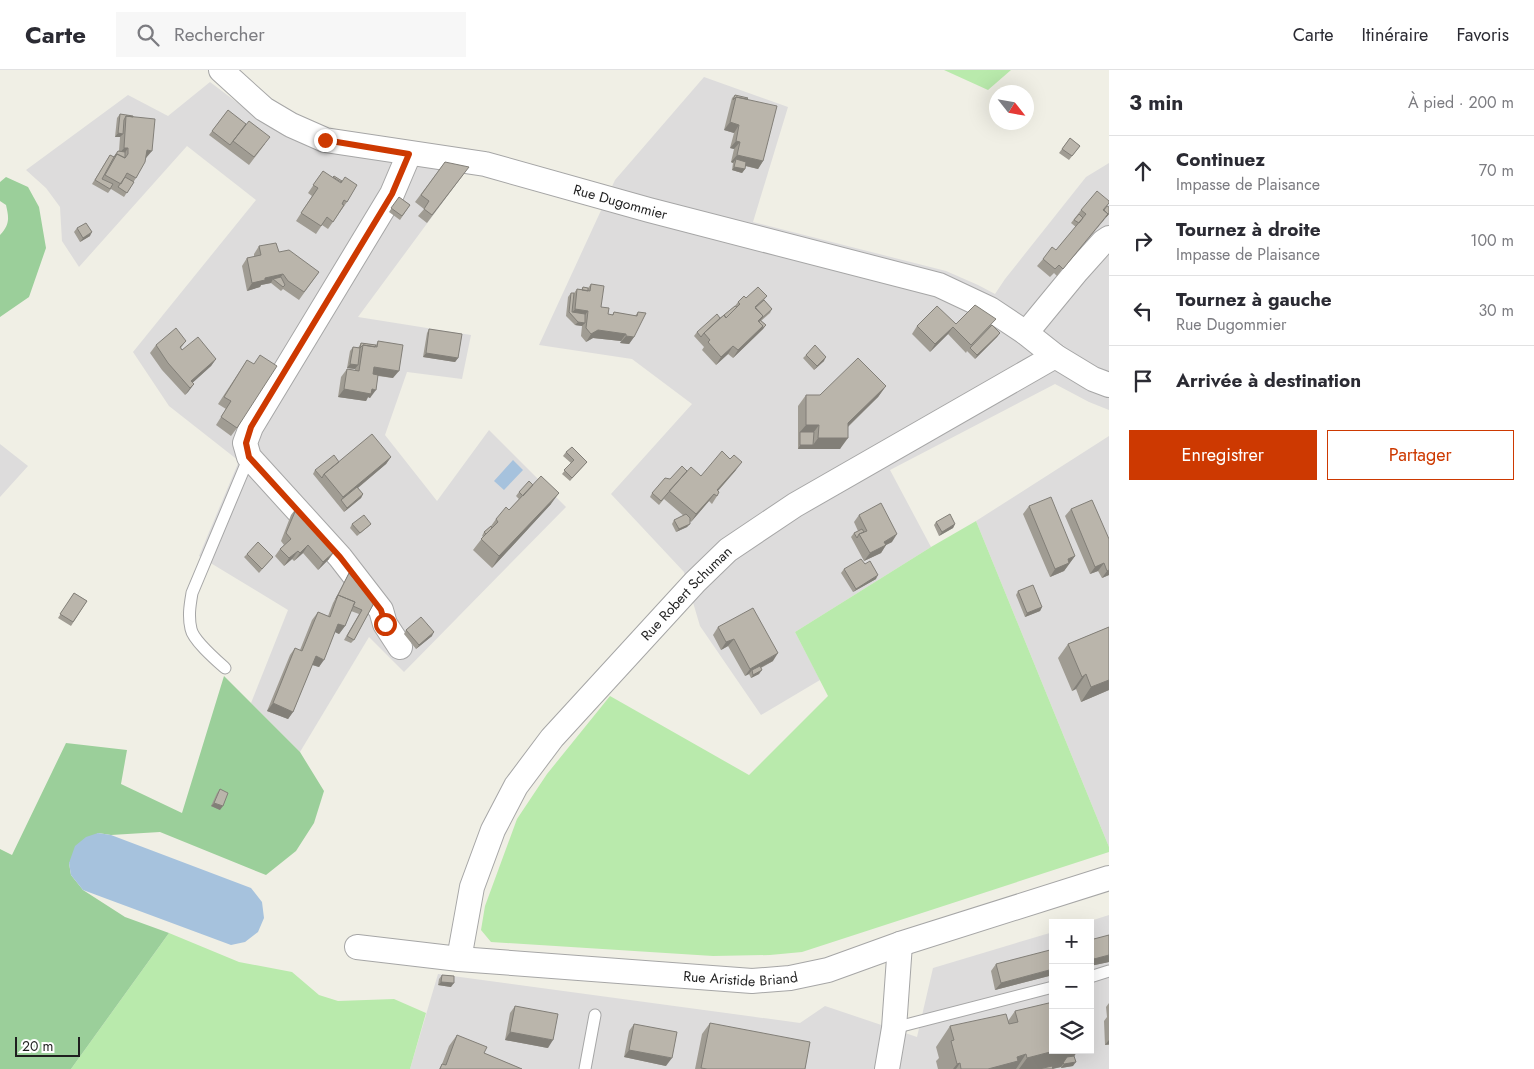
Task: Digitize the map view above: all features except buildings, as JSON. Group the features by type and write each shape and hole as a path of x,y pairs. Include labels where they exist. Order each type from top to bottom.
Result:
{"street":[{"name":"Rue Dugommier","path":"221,70 264,110 291,125 325,140 485,164 659,212 939,285 990,309 1026,332 1055,356 1093,379 1109,385"},
{"path":"400,647 385,624 381,610 340,557 249,457 246,443 251,427 392,194 409,154"},
{"path":"1026,332 1077,271 1103,242 1109,238"},
{"name":"Rue Robert Schuman","path":"460,959 472,887 493,830 516,786 552,738 695,582 728,550 795,505 1055,356"},
{"name":"Rue Aristide Briand","path":"357,947 460,959 752,981 790,978 828,970 900,944 1109,878"},
{"path":"887,1069 894,1028 900,944"}],"lane":[{"path":"225,668 210,655 191,631 189,610 192,593 249,457"},
{"path":"1094,976 1109,971"},
{"path":"894,1028 1049,988"},
{"path":"585,1069 594,1015"}],"shaded area":[{"path":"704,77 788,107 753,222 946,271 995,294 1086,177 1109,163 1109,410 1055,384 890,470 931,547 795,632 820,680 761,715 700,626 684,572 611,494 692,404 632,359 539,345 615,180"},
{"path":"210,82 259,119 468,168 358,317 471,335 462,379 407,372 385,435 437,501 489,430 566,507 404,672 369,637 300,752 251,703 288,610 199,556 239,461 169,406 133,352 256,200 187,146 79,267 62,241 60,207 46,188 26,170 128,95 168,116"},
{"path":"1109,436 1109,847 976,521"},
{"path":"0,444 28,466 0,497"},
{"path":"1109,915 1109,1069 410,1069 438,974 800,1023 825,1006 917,1037 933,968 1049,933 1049,1054 1094,1054 1094,920"}],"green space":[{"path":"944,70 1011,70 994,85 989,85 988,90"},
{"path":"6,177 28,187 39,207 46,248 29,297 0,317 0,235 6,228 8,217 6,205 0,201 0,182"},
{"path":"976,521 1109,847 1109,852 802,952 770,955 713,956 491,942 481,930 485,906 517,819 547,774 610,696 749,775 828,696 795,632"},
{"path":"224,676 300,752 324,791 314,823 296,851 266,875 160,832 111,835 98,833 69,863 71,875 83,890 125,917 169,933 71,1069 0,1069 0,849 12,855 66,743 127,750 121,784 182,813"},
{"path":"169,933 239,962 292,972 319,995 338,1001 394,999 426,1013 410,1069 71,1069"}],"water":[{"path":"513,460 523,470 504,490 494,481"},
{"path":"98,833 111,835 251,888 262,902 264,918 258,932 245,942 231,945 83,890 71,875 69,863 75,846 86,837"}],"route":[{"path":"325,140 409,154 392,194 251,427 246,443 249,457 340,557 381,610 385,624"}]}
